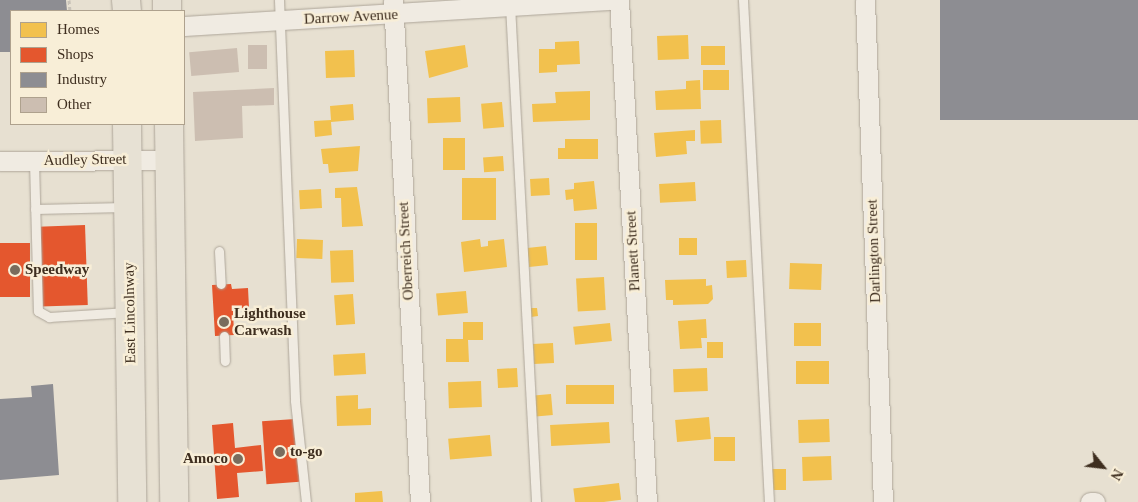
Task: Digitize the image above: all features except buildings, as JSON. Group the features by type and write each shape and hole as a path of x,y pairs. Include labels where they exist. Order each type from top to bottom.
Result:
{"main road":[{"name":"East Lincolnway","path":"127,125 132,502"},
{"path":"169,125 174,502"}],"street":[{"name":"Darrow Avenue","path":"185,26 279,21 393,7 608,0"},
{"name":"Planett Street","path":"619,0 647,502"},
{"name":"Darlington Street","path":"865,0 883,502"},
{"name":"Oberreich Street","path":"393,7 420,502"},
{"name":"Audley Street","path":"0,161 170,160"},
{"path":"1090,502 1095,502"}],"lane":[{"path":"279,0 295,401 306,502"},
{"path":"743,0 769,502"},
{"path":"510,3 536,502"},
{"path":"34,161 38,311 49,318 130,312"},
{"path":"35,209 128,206"},
{"path":"219,251 221,284"},
{"path":"224,336 225,361"}],"place":[{"name":"Speedway","path":"15,270"},
{"name":"Lighthouse Carwash","path":"224,322"},
{"name":"to-go","path":"280,452"},
{"name":"Amoco","path":"238,459"}]}
